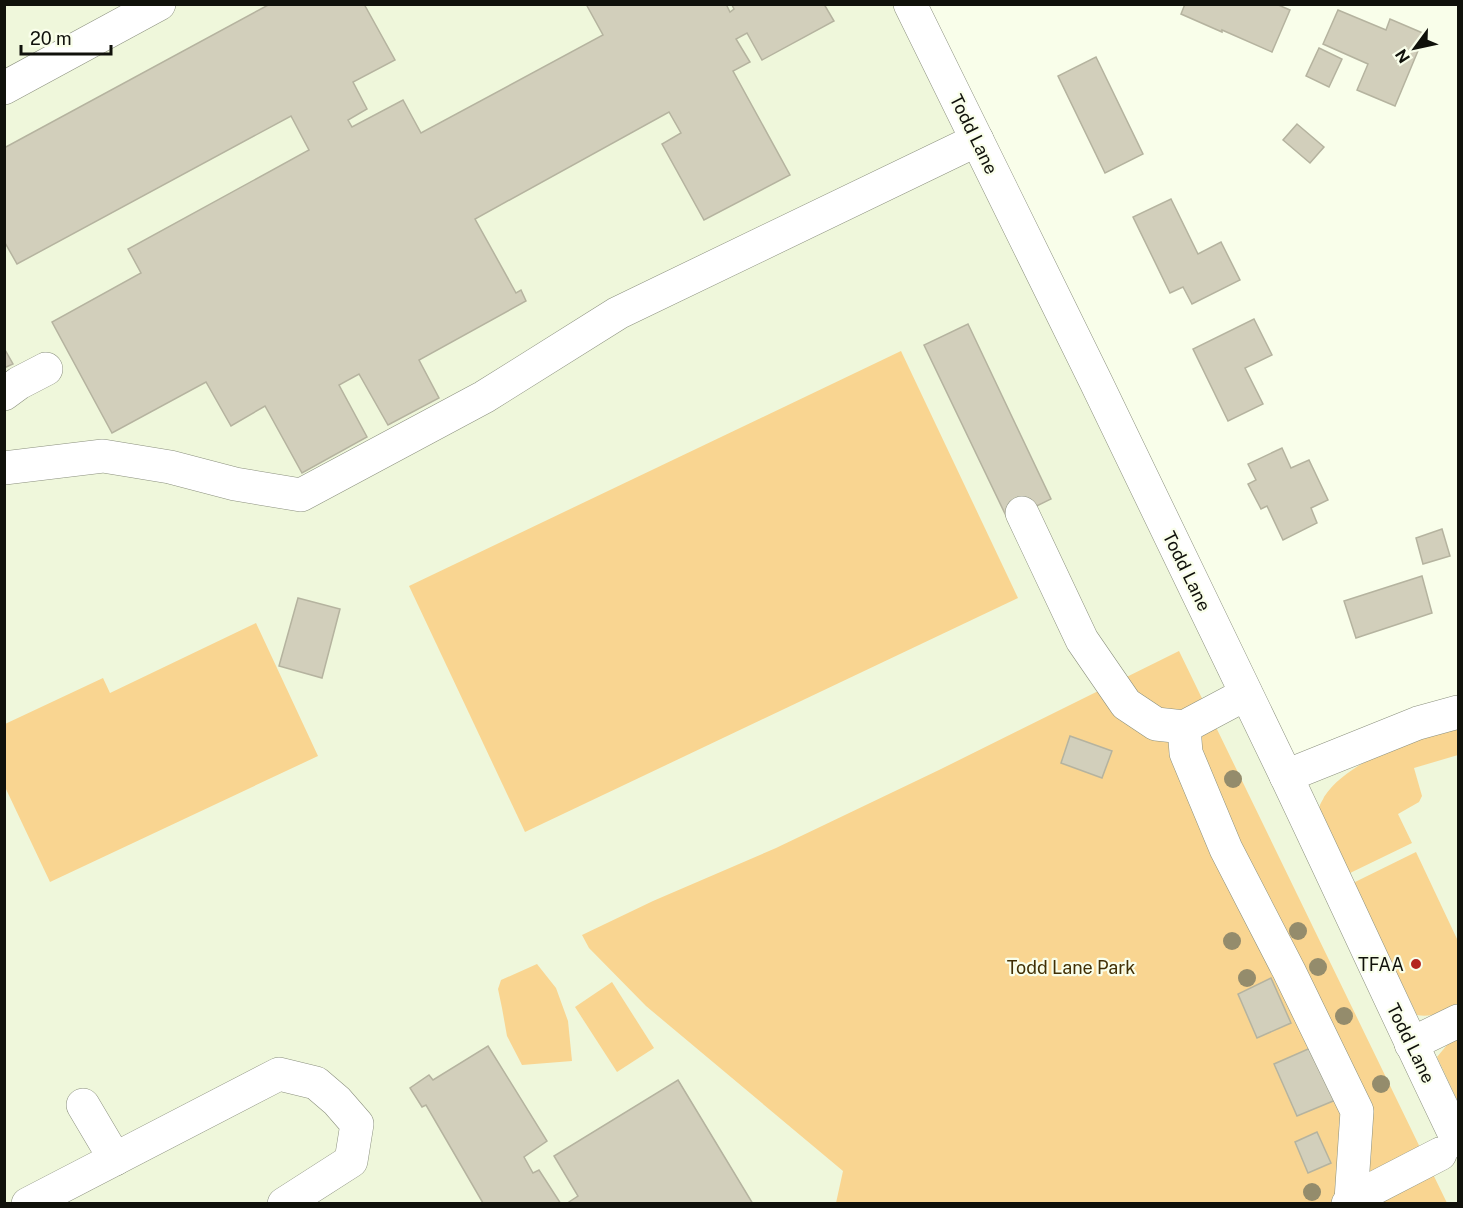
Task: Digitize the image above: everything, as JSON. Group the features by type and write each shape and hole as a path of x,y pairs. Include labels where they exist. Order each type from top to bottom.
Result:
{"street":[{"path":"4,88 159,4"},
{"name":"Todd Lane","path":"910,4 1286,776 1411,1044 1449,1147"},
{"path":"4,468 103,456 170,467 235,484 301,495 484,397 618,313 977,140"},
{"path":"4,394 46,369"},
{"path":"1022,513 1082,640 1126,704 1156,724 1184,728 1246,694"},
{"path":"1286,776 1418,723 1458,712"},
{"path":"1184,728 1186,753 1226,849 1294,980 1357,1111 1349,1202"},
{"path":"1411,1044 1458,1021"},
{"path":"28,1203 279,1074 316,1083 337,1101 357,1124 351,1161 284,1203"},
{"path":"83,1105 115,1159"},
{"path":"1349,1202 1449,1147"}],"shaded area":[{"path":"5,5 910,5 1286,776 1458,712 1458,1203 5,1204"}],"green space":[{"path":"901,351 1018,598 525,832 409,586"},
{"path":"256,623 318,756 50,882 5,787 5,724 103,678 110,693"},
{"name":"Todd Lane Park","path":"1179,651 1447,1203 836,1203 843,1171 646,1006 589,948 582,935 653,901 776,848"},
{"path":"1458,729 1458,755 1414,768 1422,796 1419,802 1398,814 1412,843 1348,874 1319,815 1324,797 1335,783 1366,761 1404,745"},
{"path":"1416,852 1458,941 1458,1004 1428,1016 1417,1015 1353,883"},
{"path":"537,964 556,988 568,1021 572,1061 522,1065 507,1036 498,989 501,980"},
{"path":"612,982 654,1048 617,1072 575,1007"},
{"path":"1458,1038 1458,1102 1437,1057 1447,1045"}],"building":[{"path":"270,4 364,4 395,60 353,82 367,109 348,120 352,127 403,100 421,133 603,35 586,4 726,4 730,12 734,9 732,5 734,4 824,4 834,21 762,60 747,33 736,39 750,62 733,71 790,175 704,220 662,144 681,133 669,112 475,219 516,293 521,290 526,301 419,360 439,398 388,425 359,374 339,385 367,437 302,473 265,406 231,426 206,382 112,433 52,322 141,273 128,249 309,150 291,116 17,264 4,241 4,148"},
{"path":"1185,4 1276,4 1290,10 1272,52 1181,14"},
{"path":"1338,10 1386,30 1390,19 1425,34 1395,106 1357,90 1368,64 1323,44"},
{"path":"1319,48 1342,59 1329,87 1306,76"},
{"path":"1096,57 1143,154 1105,173 1058,76"},
{"path":"1297,124 1324,147 1310,163 1283,140"},
{"path":"1171,199 1198,254 1221,242 1240,280 1192,304 1183,287 1170,293 1133,217"},
{"path":"1254,319 1272,355 1245,368 1263,404 1228,421 1193,349"},
{"path":"968,324 1051,499 1008,520 924,345"},
{"path":"4,348 13,364 4,368"},
{"path":"1282,448 1291,468 1309,460 1328,500 1311,508 1317,523 1283,540 1267,506 1261,509 1248,484 1256,480 1248,464"},
{"path":"1442,529 1450,556 1423,564 1416,538"},
{"path":"1422,576 1432,613 1356,638 1344,601"},
{"path":"298,598 340,609 322,678 279,666"},
{"path":"1070,736 1112,751 1102,778 1061,763"},
{"path":"1271,978 1291,1023 1257,1038 1238,994"},
{"path":"488,1046 547,1141 524,1157 533,1173 539,1170 561,1204 483,1204 426,1105 422,1107 410,1088 429,1075 433,1080"},
{"path":"1315,1046 1338,1099 1297,1116 1274,1064"},
{"path":"678,1080 753,1204 566,1204 578,1196 554,1156"},
{"path":"1317,1132 1331,1163 1308,1173 1295,1142"}],"place":[{"name":"TFAA","path":"1416,964"}]}
